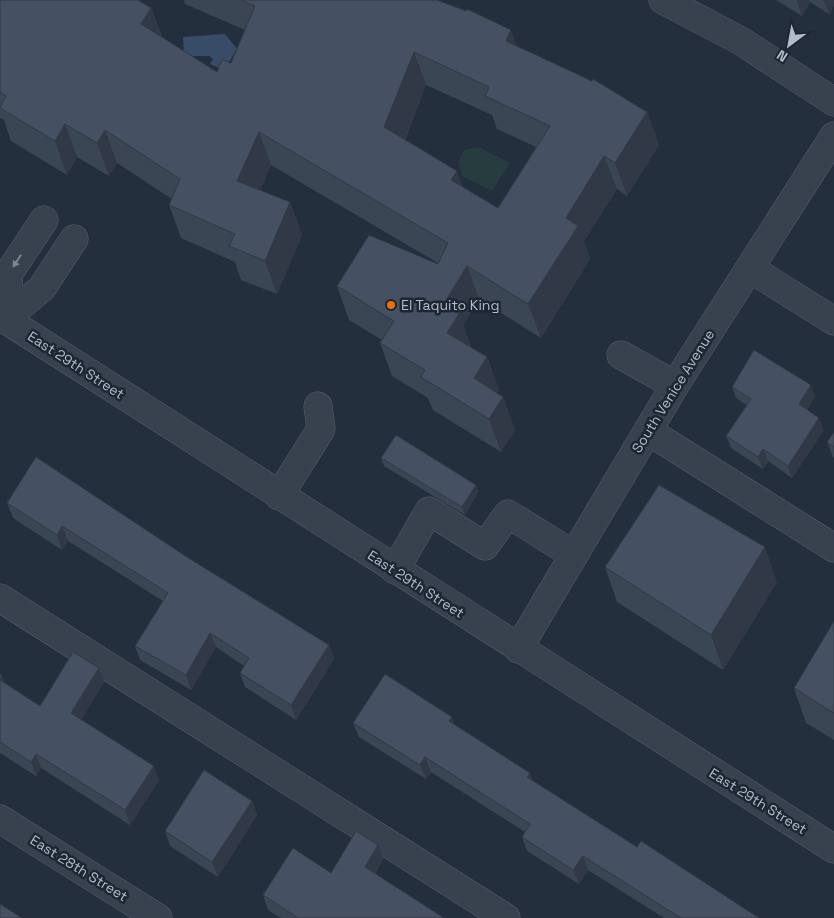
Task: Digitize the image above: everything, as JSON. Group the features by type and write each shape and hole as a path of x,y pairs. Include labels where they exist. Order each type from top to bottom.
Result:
{"street":[{"path":"663,0 742,40 834,102"},
{"name":"South Venice Avenue","path":"518,649 675,385 751,269 834,136"},
{"path":"2,318 9,273 44,220"},
{"path":"2,318 42,288 74,239"},
{"path":"751,269 834,321"},
{"name":"East 29th Street","path":"2,318 834,850"},
{"path":"621,355 675,385"},
{"path":"279,496 321,429 318,406"},
{"path":"648,431 834,548"},
{"path":"395,570 429,511 485,546 508,514 574,556"},
{"path":"0,598 506,918"},
{"name":"East 28th Street","path":"0,819 158,918"}],"green space":[{"path":"478,147 510,163 492,191 462,176 458,162 464,150"}],"water":[{"path":"225,34 237,49 224,70 210,64 213,59 209,56 184,56 183,37"}],"building":[{"path":"0,0 138,0 151,8 141,24 217,72 222,59 231,63 255,6 241,0 437,0 466,11 467,9 511,30 506,41 592,81 593,79 647,112 615,163 604,156 566,218 578,226 528,304 467,266 443,305 459,314 447,333 487,357 474,378 503,397 489,419 421,377 425,370 380,343 394,321 337,286 369,235 438,264 448,243 259,132 237,181 290,202 265,261 229,246 235,234 169,205 180,179 105,130 97,143 65,124 55,141 0,108 6,96 0,92","holes":["414,52 489,87 485,96 550,126 498,208 451,180 457,171 384,127"]},
{"path":"754,350 811,385 799,404 819,418 788,466 763,449 758,457 726,436 751,399 732,387"},
{"path":"834,432 834,447 827,442"},
{"path":"396,435 476,485 462,507 381,458"},
{"path":"36,457 190,559 329,645 291,705 240,673 249,658 210,633 186,675 135,646 168,593 62,526 57,535 7,503"},
{"path":"659,485 765,547 711,635 605,567"},
{"path":"834,621 834,713 794,688"},
{"path":"73,652 99,668 71,713 154,766 125,810 36,754 31,762 0,742 0,680 40,706"},
{"path":"385,674 452,717 449,721 530,773 527,777 637,847 641,841 759,918 681,918 583,856 573,870 522,837 530,824 425,757 420,765 353,723"},
{"path":"204,770 252,801 212,862 165,831"},
{"path":"356,831 378,845 365,867 444,918 298,918 263,895 293,848 331,873"},
{"path":"0,904 22,918 0,918"}],"place":[{"name":"El Taquito King","path":"391,305"}]}
